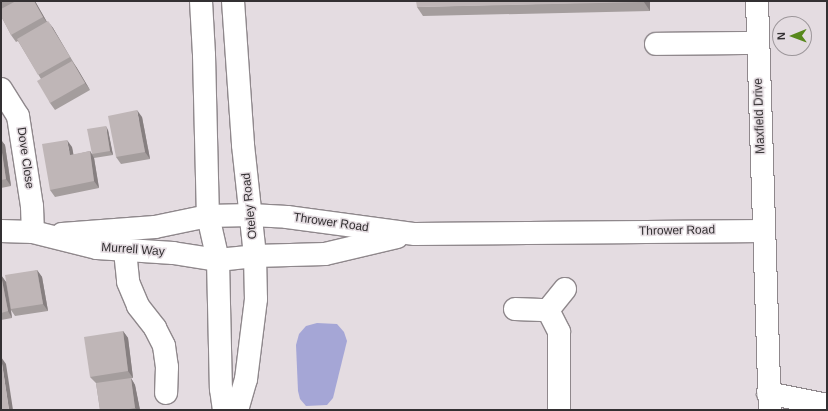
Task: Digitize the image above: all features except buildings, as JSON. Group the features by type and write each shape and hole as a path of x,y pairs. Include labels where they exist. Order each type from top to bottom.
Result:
{"street":[{"path":"201,1 204,55 208,216 218,260 221,389 224,410"},
{"name":"Oteley Road","path":"233,1 243,145 255,256 255,307 246,379 237,410"},
{"name":"Maxfield Drive","path":"757,1 764,231"},
{"path":"656,44 758,43"},
{"name":"Dove Close","path":"1,89 18,116 32,206 41,234"},
{"name":"Thrower Road","path":"208,216 251,215 287,217 410,234 764,231"},
{"name":"Murrell Way","path":"1,231 41,234 155,227 208,216"},
{"path":"764,231 769,402 827,405"},
{"name":"Murrell Way","path":"41,234 97,248 173,253 218,260"},
{"name":"Thrower Road","path":"218,260 255,256 325,254 410,234"},
{"path":"125,251 128,282 138,306 154,328 164,346 167,367 166,393"},
{"path":"548,310 565,289"},
{"path":"515,309 548,310"},
{"path":"548,310 559,332 559,410"}],"water":[{"path":"317,323 337,324 344,332 347,341 333,398 327,405 306,406 300,399 298,391 296,345 299,334 306,326"}]}
